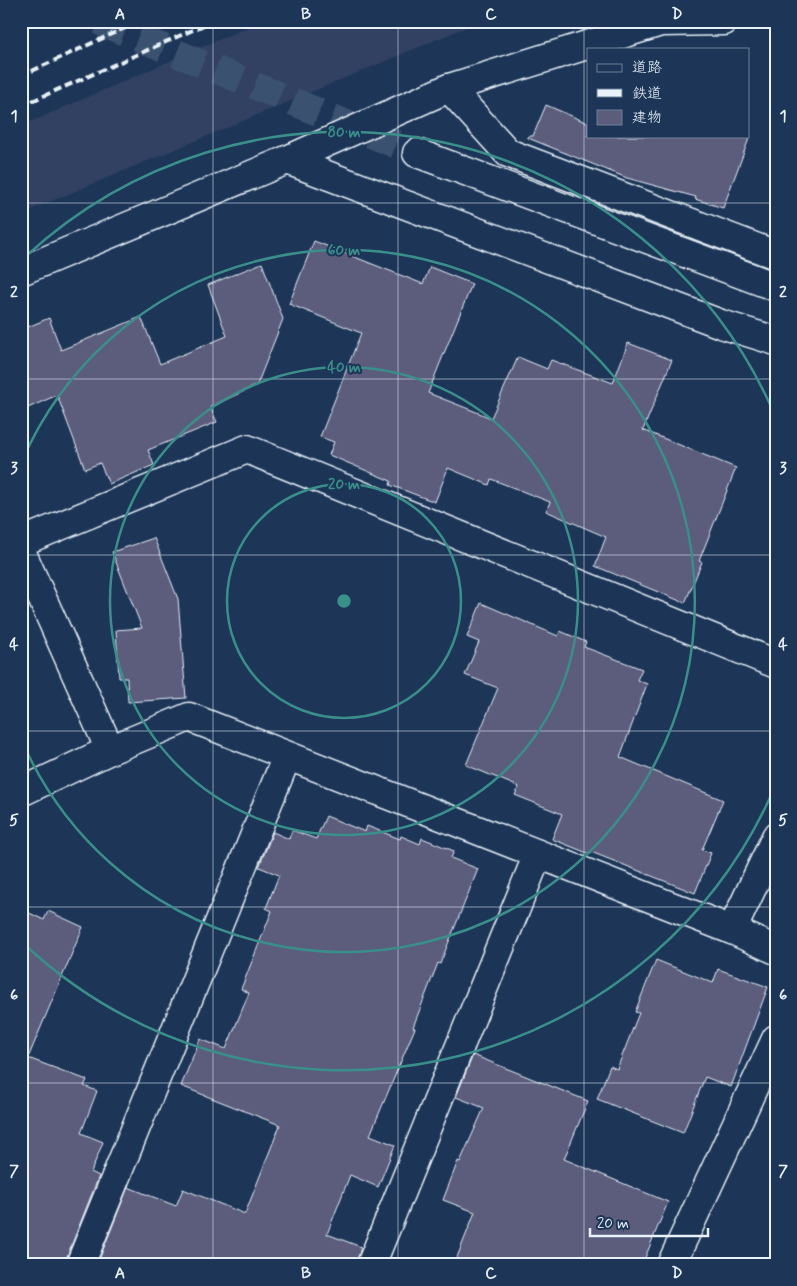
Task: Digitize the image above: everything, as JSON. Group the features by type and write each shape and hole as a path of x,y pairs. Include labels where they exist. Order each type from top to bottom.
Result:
{"street":[{"path":"21,271 288,160 449,88 661,22 724,21"},
{"path":"449,88 508,153 776,255"},
{"path":"417,153 776,287"},
{"path":"288,160 721,324 776,342"},
{"path":"21,542 247,449 776,664"},
{"path":"21,551 110,750"},
{"path":"21,792 110,750 189,717 732,930 776,950"},
{"path":"80,1265 287,756"},
{"path":"732,930 776,837"},
{"path":"371,1265 538,854"},
{"path":"671,1265 776,1039"}],"shaded area":[{"path":"261,21 481,21 21,214 21,126"}],"building":[{"path":"546,105 587,123 587,138 749,138 723,208 695,199 696,197 627,178 528,138 528,136 533,136"},
{"path":"314,241 423,284 430,267 472,284 428,393 491,418 518,357 547,369 551,360 613,383 628,343 672,360 643,430 736,468 699,561 702,562 685,603 595,566 606,537 546,511 550,502 491,479 489,485 448,468 435,502 390,485 391,481 329,455 334,442 320,437 361,333 289,304"},
{"path":"262,263 283,319 257,385 210,407 217,422 148,450 154,465 109,484 100,463 85,469 57,395 21,411 21,330 49,318 61,350 141,317 160,364 227,336 208,285"},
{"path":"154,538 178,599 186,698 128,702 127,678 119,678 116,630 142,628 112,552"},
{"path":"481,603 558,636 560,631 586,642 584,647 642,669 637,680 647,684 620,757 723,800 702,850 711,853 695,893 591,852 590,854 552,839 562,814 515,795 519,787 466,765 498,688 465,675 479,642 467,637"},
{"path":"326,816 365,832 367,826 400,839 401,836 420,844 422,838 454,851 451,858 478,869 440,964 438,963 413,1027 415,1028 370,1135 395,1145 378,1187 350,1175 327,1234 361,1247 356,1265 97,1265 128,1187 176,1206 183,1189 245,1214 280,1125 181,1086 200,1039 226,1049 249,993 241,989 272,911 266,908 279,875 259,867 273,832 289,839 292,830 316,839"},
{"path":"21,909 44,920 48,911 83,927 28,1058 87,1080 84,1086 97,1091 81,1133 103,1142 91,1172 99,1176 65,1265 21,1265"},
{"path":"656,960 713,983 718,969 768,987 731,1087 705,1077 683,1133 597,1099 610,1066 617,1069 639,1013 635,1012"},
{"path":"473,1055 588,1101 564,1159 668,1202 642,1265 454,1265 475,1212 443,1200 458,1161 460,1162 484,1108 456,1097"},
{"path":"390,1259 401,1263 400,1265 388,1265"}],"tunnel":[{"path":"99,21 417,153"}],"railway":[{"path":"21,76 140,21"},
{"path":"21,106 213,21"}]}
